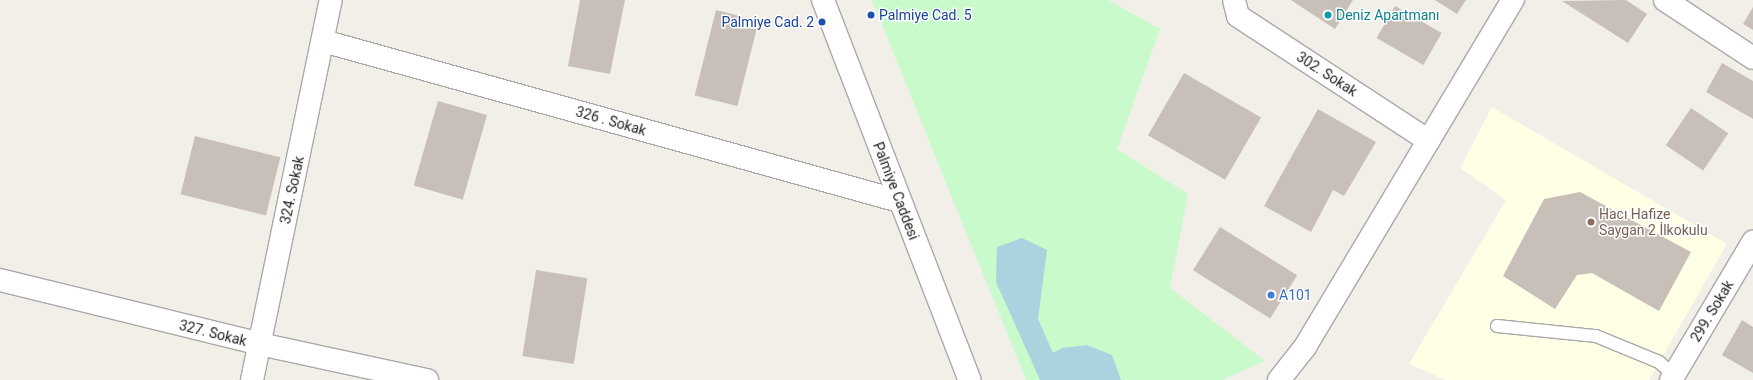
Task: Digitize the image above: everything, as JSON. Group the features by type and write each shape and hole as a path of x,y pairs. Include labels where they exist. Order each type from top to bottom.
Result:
{"street":[{"name":"324. Sokak","path":"252,380 331,0"},
{"name":"Palmiye Caddesi","path":"824,0 899,201 970,380"},
{"name":"302. Sokak","path":"1234,0 1238,16 1430,140"},
{"path":"1279,380 1305,347 1513,0"},
{"path":"1665,0 1753,58"},
{"name":"326 . Sokak","path":"323,41 899,201"},
{"name":"299. Sokak","path":"1673,377 1753,242"},
{"name":"327. Sokak","path":"0,280 260,344 427,380"}],"lane":[{"path":"1497,326 1596,336 1659,362 1673,377"}],"shaded area":[{"name":"Hacı Hafize Saygan 2 İlkokulu","path":"1492,107 1727,244 1649,380 1445,380 1409,364 1506,200 1460,168"}],"green space":[{"path":"872,0 1108,0 1160,29 1117,149 1188,194 1170,288 1265,361 1222,380 1026,380"}],"water":[{"path":"1022,238 1047,250 1038,319 1053,353 1062,348 1087,345 1112,355 1121,380 1040,380 996,282 997,247"}],"building":[{"path":"580,0 625,0 610,74 568,66"},
{"name":"Deniz Apartmanı","path":"1291,0 1353,0 1335,29"},
{"path":"1435,0 1466,0 1457,14"},
{"path":"1626,0 1647,14 1628,43 1562,1"},
{"path":"1395,6 1442,33 1423,65 1376,38"},
{"path":"1753,7 1753,30 1743,24"},
{"path":"716,10 759,21 737,106 695,95"},
{"path":"1722,63 1753,81 1753,119 1706,92"},
{"path":"1184,73 1261,118 1225,180 1148,135"},
{"path":"438,101 487,115 463,200 414,186"},
{"path":"1691,108 1728,133 1703,170 1666,145"},
{"path":"1318,109 1376,142 1344,196 1333,190 1311,232 1264,206"},
{"path":"195,136 280,157 266,216 180,194"},
{"path":"1580,192 1691,252 1659,311 1592,273 1577,275 1555,309 1503,276 1544,199"},
{"path":"1220,227 1297,275 1270,318 1193,270"},
{"path":"536,270 587,278 574,364 522,356"},
{"path":"1742,320 1753,327 1753,373 1722,355"}],"place":[{"name":"Palmiye Cad. 5","path":"871,15"},
{"name":"Deniz Apartmanı","path":"1328,15"},
{"name":"Palmiye Cad. 2","path":"822,22"},
{"name":"Hacı Hafize Saygan 2 İlkokulu","path":"1591,222"},
{"name":"A101","path":"1271,295"}]}
